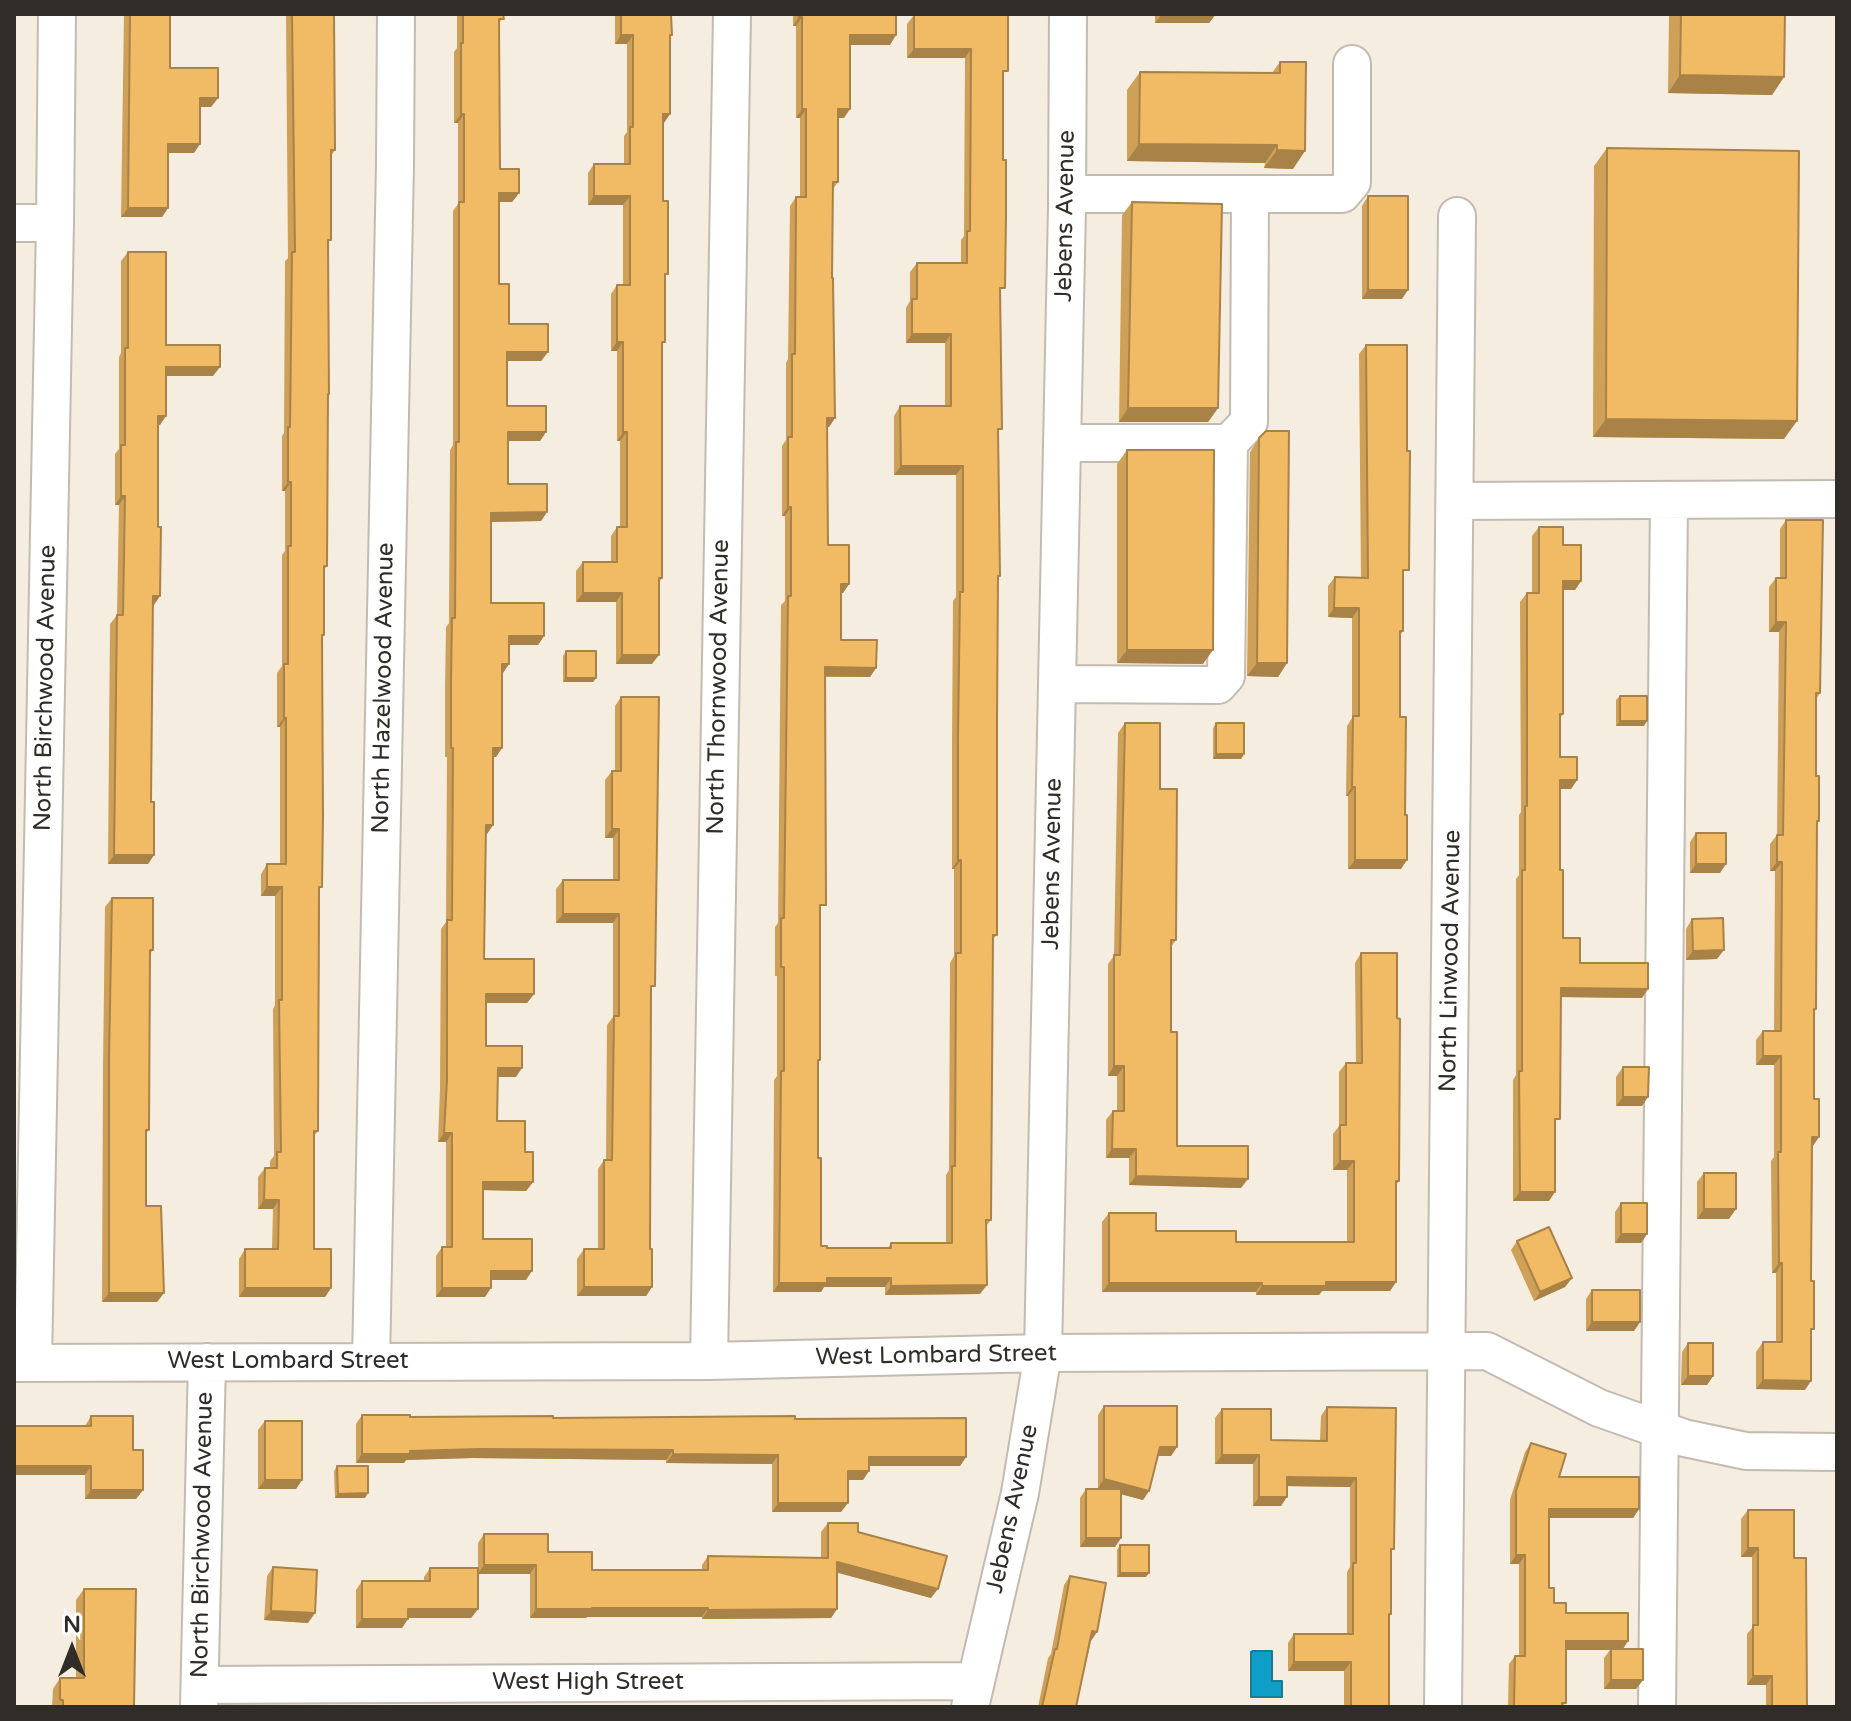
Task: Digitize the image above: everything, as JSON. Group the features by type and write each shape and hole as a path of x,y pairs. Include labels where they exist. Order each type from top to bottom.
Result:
{"street":[{"name":"North Birchwood Avenue","path":"24,1363 55,223 57,14"},
{"name":"North Hazelwood Avenue","path":"371,1362 396,14"},
{"name":"North Thornwood Avenue","path":"709,1361 732,14"},
{"name":"Jebens Avenue","path":"973,1694 1020,1493 1043,1353 1068,14"},
{"path":"1067,194 1342,194 1352,182 1352,64"},
{"path":"1057,684 1218,685 1226,676 1229,443 1249,422 1250,194"},
{"name":"North Linwood Avenue","path":"1443,1707 1457,216"},
{"path":"14,223 55,223"},
{"path":"1062,443 1229,443"},
{"path":"1456,501 1837,499"},
{"path":"1657,1707 1669,500"},
{"name":"West Lombard Street","path":"24,1363 709,1361 1043,1353 1487,1351 1599,1408 1684,1438 1746,1451 1837,1452"},
{"name":"North Birchwood Avenue","path":"200,1696 207,1362"},
{"name":"West High Street","path":"200,1696 973,1694"}],"water":[{"path":"1253,1651 1272,1651 1272,1681 1282,1681 1282,1697 1251,1697"}],"building":[{"path":"130,14 170,14 170,68 218,68 218,98 200,98 200,144 168,144 168,208 128,208"},
{"path":"292,14 334,14 335,150 331,150 331,240 328,240 327,566 324,566 322,635 323,817 322,887 319,887 318,1131 314,1131 314,1249 331,1249 331,1288 245,1288 245,1249 278,1249 279,1200 264,1200 265,1168 277,1168 277,1152 281,1152 279,1000 282,1000 282,887 267,887 267,864 286,864 284,664 288,664 291,482 288,482 288,427 292,252 295,252"},
{"path":"463,14 503,14 504,19 499,19 500,169 519,169 519,193 499,193 499,284 509,284 509,324 548,324 548,352 507,352 507,406 546,406 546,432 508,432 508,484 547,484 547,512 491,513 491,603 544,603 544,636 509,636 509,664 502,664 502,748 493,748 493,825 486,825 484,959 534,959 534,994 486,994 486,1046 522,1046 522,1068 498,1068 497,1121 525,1121 525,1152 533,1152 533,1182 483,1182 483,1239 532,1239 532,1271 491,1271 491,1288 442,1288 442,1247 452,1247 452,1133 444,1133 447,920 452,920 451,680 452,618 455,618 456,442 459,442 459,202 464,202 464,114 461,114"},
{"path":"621,14 671,14 670,114 663,114 663,201 668,201 668,274 665,274 665,342 662,342 659,655 622,655 622,593 583,593 583,562 617,562 617,527 627,527 627,432 623,432 623,342 617,342 617,285 630,285 630,196 594,196 594,164 630,164 633,35 621,35"},
{"path":"799,14 896,14 896,35 850,35 850,109 838,109 838,182 833,182 832,278 835,418 827,418 828,545 849,545 849,584 841,584 841,640 877,640 876,668 825,667 826,905 820,905 818,1060 821,1246 891,1248 891,1243 952,1243 956,953 961,953 958,736 963,466 901,466 900,406 951,406 951,334 912,334 912,299 917,299 917,263 967,263 967,231 970,231 971,49 914,49 914,15 1008,14 1008,71 1003,71 1006,215 1005,288 1000,288 1002,429 998,429 997,935 993,935 991,1220 986,1220 987,1285 891,1286 891,1278 827,1278 827,1283 779,1283 781,1071 784,1071 781,918 784,918 788,596 791,596 788,437 792,437 792,354 795,354 796,197 806,197 806,109 802,109 802,17"},
{"path":"1681,14 1785,14 1784,77 1680,75"},
{"path":"1280,62 1306,62 1305,151 1277,150 1277,145 1139,144 1140,72 1280,73"},
{"path":"1607,148 1799,151 1797,421 1606,419"},
{"path":"1368,196 1408,196 1408,290 1368,290"},
{"path":"1132,202 1222,204 1218,408 1128,408"},
{"path":"128,252 166,252 166,345 220,345 220,367 166,367 166,416 158,416 158,527 161,527 160,596 153,596 151,802 154,802 154,855 114,855 117,615 123,615 125,496 121,496 121,445 125,445"},
{"path":"1366,345 1407,345 1409,570 1403,570 1400,717 1406,717 1407,860 1355,860 1353,716 1359,716 1359,608 1334,608 1335,577 1368,578"},
{"path":"1266,431 1289,431 1287,663 1257,663 1259,438"},
{"path":"1127,450 1214,450 1213,650 1127,650"},
{"path":"1786,520 1823,520 1820,693 1816,693 1819,821 1814,1099 1819,1099 1819,1137 1812,1137 1811,1281 1814,1281 1814,1329 1811,1329 1811,1381 1763,1380 1763,1342 1782,1342 1778,1152 1781,1152 1781,1056 1763,1056 1763,1031 1781,1031 1782,862 1777,862 1777,835 1783,835 1786,622 1776,622 1776,578 1786,578"},
{"path":"1539,527 1563,527 1563,545 1581,545 1581,581 1563,581 1560,757 1577,757 1577,780 1560,780 1563,938 1580,938 1580,963 1648,963 1648,989 1561,988 1560,1119 1555,1119 1555,1192 1520,1192 1522,870 1525,870 1527,806 1527,593 1539,593"},
{"path":"566,651 596,651 596,678 566,678"},
{"path":"1620,696 1647,696 1647,721 1620,721"},
{"path":"621,697 659,697 655,986 651,986 652,1287 584,1287 584,1249 604,1249 604,1160 612,1160 614,1016 619,1016 619,914 563,914 563,880 619,880 619,829 612,829 612,771 621,771"},
{"path":"1125,723 1160,723 1160,789 1177,789 1176,940 1171,940 1171,1032 1177,1032 1177,1146 1248,1146 1248,1179 1136,1176 1136,1149 1112,1149 1113,1111 1124,1111 1124,1066 1114,1066 1114,955 1120,955"},
{"path":"1216,723 1244,723 1244,754 1216,754"},
{"path":"1696,833 1726,833 1726,864 1696,864"},
{"path":"112,898 153,898 146,1206 161,1206 164,1293 109,1293"},
{"path":"1723,918 1724,950 1693,951 1692,919"},
{"path":"1361,953 1397,953 1397,1018 1400,1019 1396,1282 1326,1282 1326,1286 1109,1283 1109,1213 1156,1213 1156,1231 1236,1231 1236,1242 1354,1242 1354,1161 1340,1161 1340,1125 1346,1125 1346,1063 1362,1063"},
{"path":"1623,1067 1649,1067 1648,1097 1623,1097"},
{"path":"1704,1173 1736,1173 1736,1209 1704,1209"},
{"path":"1621,1203 1647,1203 1647,1234 1621,1234"},
{"path":"1549,1227 1572,1278 1540,1292 1517,1241"},
{"path":"1592,1290 1640,1290 1640,1322 1592,1322"},
{"path":"1688,1343 1713,1343 1713,1376 1688,1376"},
{"path":"1104,1406 1177,1406 1177,1447 1160,1447 1149,1491 1104,1479"},
{"path":"1327,1407 1396,1408 1389,1707 1351,1707 1351,1662 1294,1662 1294,1634 1353,1634 1356,1478 1287,1477 1287,1497 1259,1497 1259,1455 1222,1455 1222,1409 1271,1409 1271,1440 1327,1441"},
{"path":"362,1415 966,1418 966,1457 869,1457 869,1471 848,1471 848,1503 778,1503 778,1455 673,1454 673,1450 479,1449 362,1454"},
{"path":"91,1416 133,1416 133,1450 143,1450 143,1490 91,1490 91,1466 14,1466 14,1426 91,1426"},
{"path":"265,1421 302,1421 302,1480 265,1480"},
{"path":"1531,1443 1566,1454 1559,1477 1639,1477 1639,1509 1549,1509 1549,1588 1554,1588 1554,1603 1566,1603 1566,1613 1628,1613 1628,1641 1566,1641 1566,1703 1562,1703 1562,1707 1514,1707 1515,1656 1525,1656 1525,1555 1516,1555 1516,1491"},
{"path":"337,1466 368,1466 368,1493 338,1494"},
{"path":"1086,1489 1121,1489 1121,1538 1086,1538"},
{"path":"1748,1510 1794,1510 1794,1558 1806,1558 1807,1707 1772,1707 1772,1676 1753,1676 1753,1625 1758,1625 1758,1548 1748,1548"},
{"path":"828,1523 858,1523 858,1532 947,1556 938,1589 837,1562 837,1609 536,1609 536,1565 484,1565 484,1534 548,1534 548,1552 592,1552 592,1570 708,1570 708,1556 828,1558"},
{"path":"1120,1545 1149,1545 1149,1573 1120,1573"},
{"path":"273,1567 317,1570 315,1613 271,1611"},
{"path":"430,1568 478,1568 478,1609 408,1609 408,1619 362,1619 362,1581 430,1581"},
{"path":"1070,1576 1106,1583 1097,1632 1092,1631 1076,1707 1042,1707 1057,1649"},
{"path":"84,1589 136,1589 134,1707 63,1707 63,1700 60,1700 60,1678 84,1678"},
{"path":"1611,1649 1643,1649 1643,1680 1611,1680"}]}
